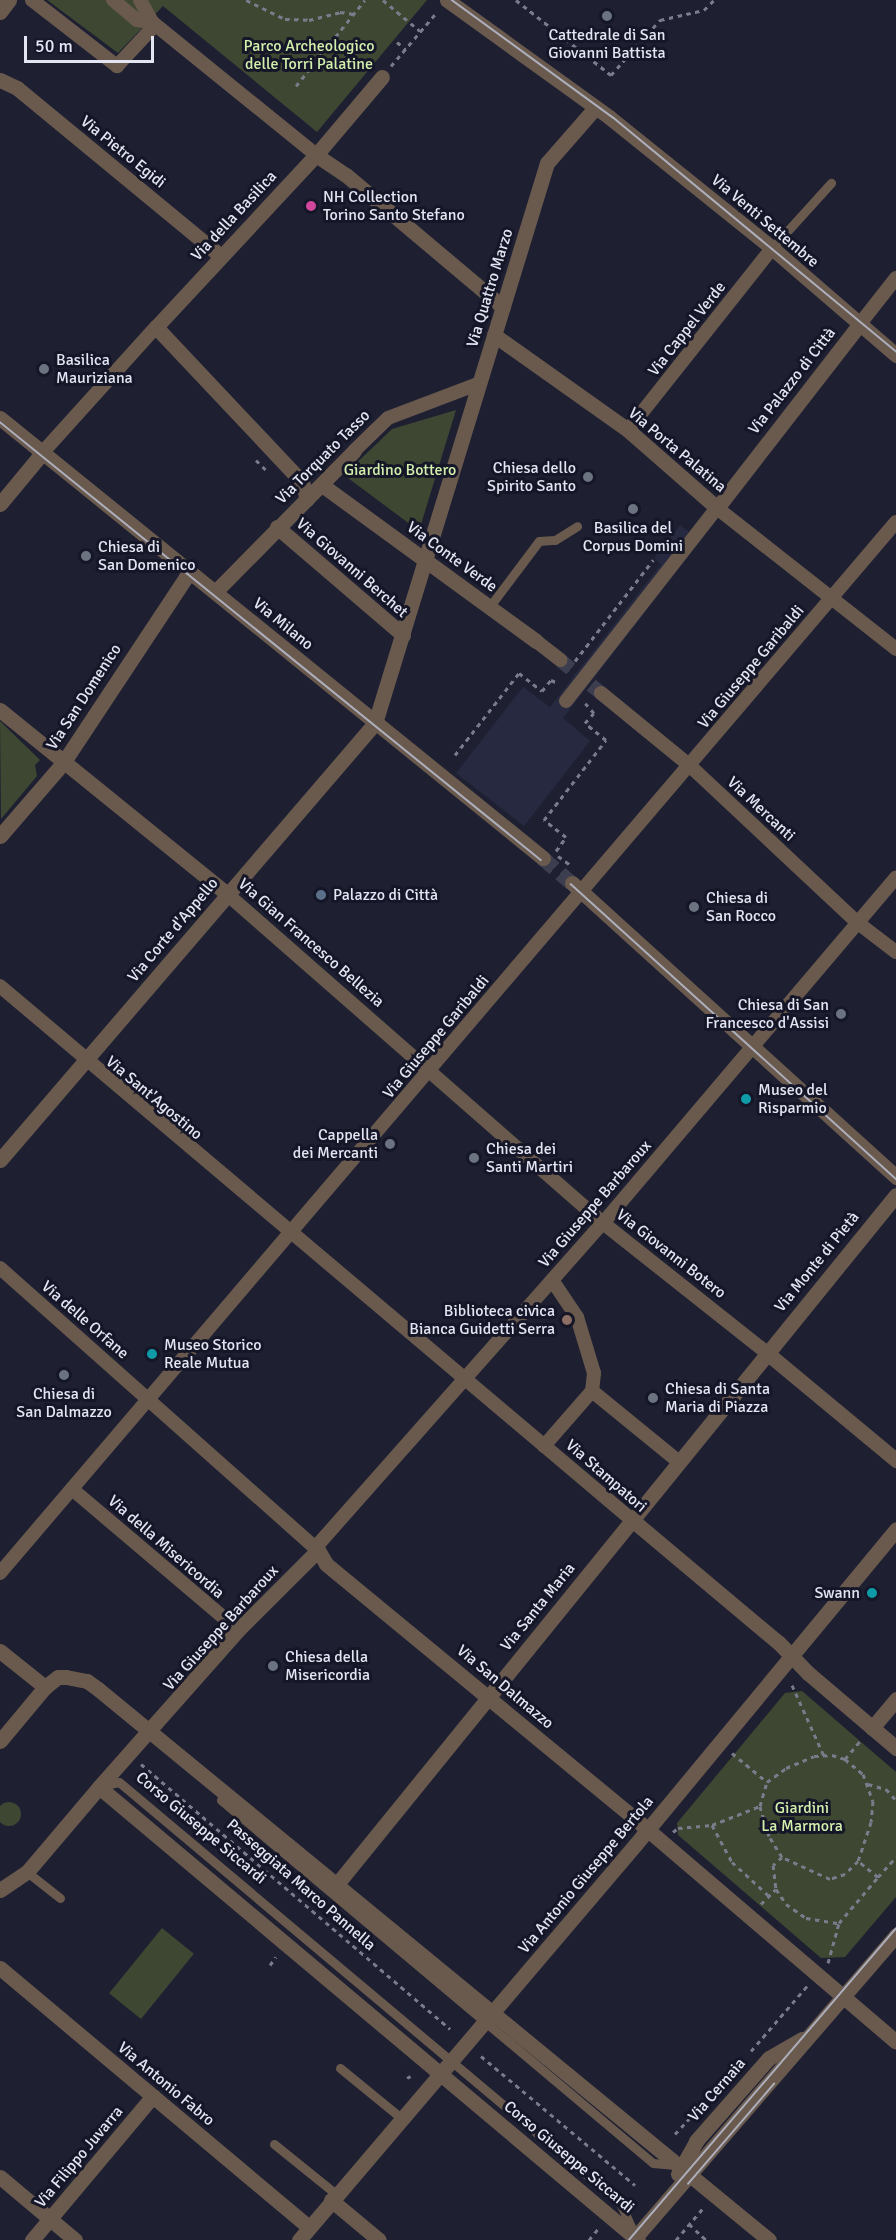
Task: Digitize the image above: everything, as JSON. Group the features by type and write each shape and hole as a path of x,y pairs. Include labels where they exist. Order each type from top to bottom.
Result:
{"street":[{"path":"0,12 9,0"},
{"path":"32,0 117,66 153,24"},
{"path":"113,0 137,20 153,24"},
{"path":"140,0 153,24 316,155 346,175 503,307"},
{"name":"Via Venti Settembre","path":"443,4 609,117 772,248 896,355"},
{"name":"Via della Basilica","path":"43,452 316,155 382,77"},
{"name":"Via Pietro Egidi","path":"0,80 17,88 221,256"},
{"name":"Via Quattro Marzo","path":"426,560 547,163 595,108"},
{"name":"Via Cappel Verde","path":"628,430 772,248"},
{"name":"Via Palazzo di Città","path":"717,508 896,278"},
{"path":"156,327 302,482 307,499"},
{"name":"Via Porta Palatina","path":"494,335 628,430 717,508 896,649"},
{"name":"Via Torquato Tasso","path":"215,592 277,527 388,418 480,383"},
{"name":"Via Milano","path":"0,418 543,858"},
{"path":"0,504 43,452"},
{"name":"Via Conte Verde","path":"321,485 490,606 560,660"},
{"path":"566,700 588,685 667,571 717,508"},
{"name":"Via Giuseppe Garibaldi","path":"0,1573 429,1070 578,882 689,765 896,522"},
{"name":"Via Giovanni Berchet","path":"277,527 403,635"},
{"path":"375,723 426,560"},
{"name":"Via San Domenico","path":"0,836 63,763 190,571"},
{"name":"Via Mercanti","path":"588,685 689,765 858,922 896,952"},
{"name":"Via Gian Francesco Bellezia","path":"0,710 227,894 429,1070"},
{"name":"Via Corte d'Appello","path":"0,1160 375,723"},
{"name":"Via Giuseppe Barbaroux","path":"1,1891 27,1872 238,1630 316,1549 463,1378 603,1223 896,878"},
{"path":"578,882 896,1177"},
{"name":"Via Sant'Agostino","path":"0,986 86,1062 290,1233"},
{"name":"Via Giovanni Botero","path":"429,1070 603,1223 767,1353 896,1460"},
{"name":"Via Monte di Pietà","path":"767,1353 896,1195"},
{"name":"Via Stampatori","path":"290,1233 779,1643 789,1656 867,1733 896,1748"},
{"name":"Via delle Orfane","path":"0,1268 149,1397"},
{"path":"544,1446 592,1390 594,1374 577,1317 552,1280"},
{"name":"Via Santa Maria","path":"337,1884 767,1353"},
{"path":"592,1390 679,1462"},
{"name":"Via San Dalmazzo","path":"149,1397 316,1549 326,1563 648,1830 896,2042"},
{"name":"Via della Misericordia","path":"72,1489 238,1630"},
{"name":"Via Antonio Giuseppe Bertola","path":"299,2240 648,1830 789,1656 896,1529"},
{"path":"0,1651 45,1687"},
{"path":"0,1741 45,1687 58,1677 87,1682 151,1731 337,1884 489,2019 686,2170 769,2240"},
{"path":"867,1733 896,1699"},
{"name":"Corso Giuseppe Siccardi","path":"99,1787 445,2066 637,2239"},
{"path":"637,2239 672,2195 686,2170 844,1998 896,1935"},
{"name":"Via Antonio Fabro","path":"0,1968 309,2227"},
{"name":"Via Filippo Juvarra","path":"32,2240 153,2096"},
{"path":"0,2177 75,2240"},
{"path":"334,2197 379,2240"},
{"path":"750,2224 760,2240"}],"lane":[{"path":"772,248 831,183"},
{"path":"490,606 538,541 555,540 578,526"},
{"path":"151,1731 152,1742 489,2019"},
{"path":"27,1872 60,1898"},
{"path":"340,2068 401,2118"},
{"path":"274,2144 334,2197"}],"path":[{"path":"246,0 285,19 309,20 340,12 354,14"},
{"path":"296,86 365,0"},
{"path":"383,0 420,31"},
{"path":"516,0 611,75 660,20 704,10 714,0"},
{"path":"382,77 443,4"},
{"path":"397,42 405,49"},
{"path":"578,882 555,853 566,837 544,820 606,740 585,723 594,713 583,705 588,685"},
{"path":"792,1685 824,1756"},
{"path":"845,1759 867,1733"},
{"path":"730,1751 767,1782"},
{"path":"868,1784 871,1822 858,1861 845,1874 830,1880 782,1857 769,1836 760,1806 767,1782 786,1768 824,1756 845,1759 868,1784 886,1789 896,1800"},
{"name":"Passeggiata Marco Pannella","path":"137,1760 450,2028"},
{"path":"678,1828 712,1825 760,1806"},
{"path":"712,1825 732,1862 768,1895"},
{"path":"782,1857 773,1865 776,1888 786,1904 806,1918 839,1923"},
{"path":"829,1961 839,1923 896,1857"},
{"path":"858,1861 878,1877"},
{"path":"758,1908 776,1888"},
{"path":"675,2134 808,1985"},
{"name":"Corso Giuseppe Siccardi","path":"481,2056 634,2185"},
{"path":"407,2078 411,2076"},
{"path":"676,2240 703,2207"},
{"path":"689,2224 706,2240"},
{"path":"590,2240 597,2230"}],"shaded area":[{"path":"680,525 700,541 563,718 590,741 524,826 456,773 523,687 550,707 661,564 654,558"}],"green space":[{"name":"Parco Archeologico delle Torri Palatine","path":"47,0 427,0 317,132 163,6 118,53"},
{"name":"Giardino Bottero","path":"456,410 419,531 344,475 392,429"},
{"path":"0,721 40,760 35,765 37,776 1,819"},
{"name":"Giardini La Marmora","path":"802,1691 896,1772 896,1897 845,1957 821,1958 678,1835 677,1823 785,1693"},
{"path":"9,1802 18,1805 21,1814 18,1823 9,1826 0,1823 -3,1814 0,1805"},
{"path":"162,1928 194,1954 141,2019 109,1993"}],"tunnel":[{"path":"560,660 576,673"},
{"path":"591,685 601,693"},
{"path":"543,858 572,883"}],"tram line":[{"path":"452,0 614,118 896,351"},
{"path":"0,422 541,860"},
{"path":"571,884 896,1179"},
{"path":"629,2240 896,1929"},
{"path":"688,2184 774,2084"}],"place":[{"name":"Cattedrale di San Giovanni Battista","path":"607,16"},
{"name":"NH Collection Torino Santo Stefano","path":"311,206"},
{"name":"Basilica Mauriziana","path":"44,369"},
{"name":"Chiesa dello Spirito Santo","path":"588,477"},
{"name":"Basilica del Corpus Domini","path":"633,509"},
{"name":"Chiesa di San Domenico","path":"86,556"},
{"name":"Palazzo di Città","path":"321,895"},
{"name":"Chiesa di San Rocco","path":"694,907"},
{"name":"Chiesa di San Francesco d'Assisi","path":"841,1014"},
{"name":"Museo del Risparmio","path":"746,1099"},
{"name":"Cappella dei Mercanti","path":"390,1144"},
{"name":"Chiesa dei Santi Martiri","path":"474,1158"},
{"name":"Biblioteca civica Bianca Guidetti Serra","path":"567,1320"},
{"name":"Museo Storico Reale Mutua","path":"152,1354"},
{"name":"Chiesa di San Dalmazzo","path":"64,1375"},
{"name":"Chiesa di Santa Maria di Piazza","path":"653,1398"},
{"name":"Swann","path":"872,1593"},
{"name":"Chiesa della Misericordia","path":"273,1666"}]}
